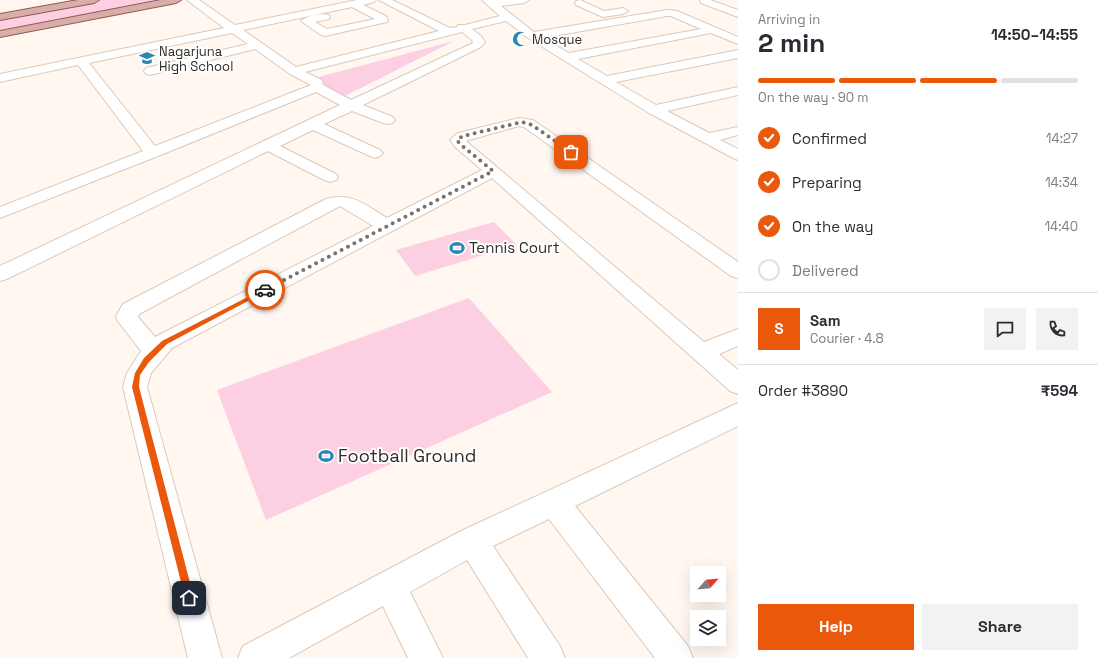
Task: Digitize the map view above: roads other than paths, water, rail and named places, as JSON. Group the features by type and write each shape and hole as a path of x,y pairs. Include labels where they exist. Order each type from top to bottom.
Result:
{"main road":[{"path":"0,17 94,0"},
{"path":"0,34 176,0"}],"street":[{"path":"192,0 294,71 317,84 317,87 350,105 388,120"},
{"path":"0,274 269,146 350,105 476,45 479,42 477,38 384,0"},
{"path":"489,2 524,0"},
{"path":"704,1 738,14"},
{"path":"489,2 532,36 654,110 738,155"},
{"path":"0,78 233,28 311,16 361,3 383,20 324,34 306,21 311,16"},
{"path":"580,3 604,14 669,3"},
{"path":"532,36 673,13 738,41"},
{"path":"294,71 455,29 508,17"},
{"path":"568,57 712,30"},
{"path":"150,70 258,45"},
{"path":"605,80 738,54"},
{"path":"81,61 153,153"},
{"path":"0,213 317,87"},
{"path":"654,110 738,90"},
{"path":"738,271 528,123 519,122 458,138 457,140 738,384"},
{"path":"312,124 375,153"},
{"path":"708,138 738,131"},
{"path":"269,146 330,177"},
{"path":"205,658 135,387 137,375 147,360 164,342 493,171"},
{"path":"154,352 128,320 127,316 131,309 339,200 347,202 387,226"},
{"path":"702,352 738,336"},
{"path":"255,658 472,541 738,414"},
{"path":"554,502 676,658"},
{"path":"472,541 548,658"},
{"path":"390,586 426,658"}],"place":[{"name":"Mosque","path":"520,39"},
{"name":"Nagarjuna High School","path":"147,58"},
{"name":"Tennis Court","path":"457,248"},
{"name":"Football Ground","path":"326,456"}]}
